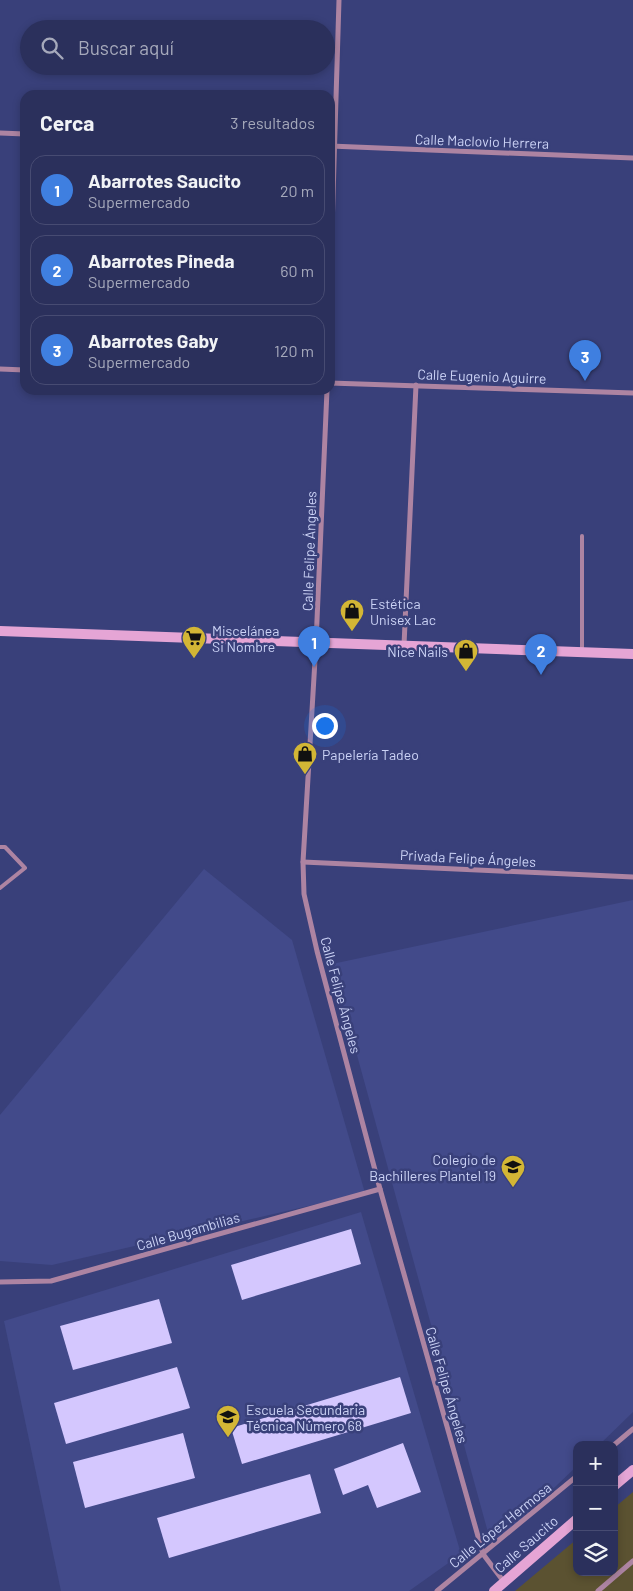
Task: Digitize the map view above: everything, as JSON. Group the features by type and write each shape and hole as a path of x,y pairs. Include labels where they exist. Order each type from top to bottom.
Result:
{"street":[{"path":"335,97 339,0"},
{"path":"0,133 20,134"},
{"name":"Calle Maclovio Herrera","path":"335,146 633,158"},
{"path":"0,369 20,370"},
{"name":"Calle Eugenio Aguirre","path":"335,383 633,393"},
{"path":"404,645 416,385"},
{"name":"Calle Felipe Ángeles","path":"327,395 316,643 303,862 304,894 317,951 380,1188 483,1554 504,1582"},
{"path":"0,631 633,654"},
{"name":"Privada Felipe Ángeles","path":"303,862 633,877"},
{"name":"Calle Bugambilias","path":"0,1282 51,1281 380,1188"},
{"path":"618,1442 633,1430"},
{"path":"618,1483 633,1470"},
{"name":"Calle López Hermosa","path":"437,1591 573,1479"},
{"name":"Calle Saucito","path":"494,1591 573,1522"},
{"path":"598,1591 633,1561"}],"lane":[{"path":"582,536 582,652"},
{"path":"0,848 5,848 25,868 0,888"}],"shaded area":[{"path":"204,869 292,940 365,1193 52,1265 0,1261 0,1115"},
{"name":"Colegio de Bachilleres Plantel 19","path":"633,900 633,1412 603,1441 573,1441 573,1470 492,1547 332,964"},
{"name":"Escuela Secundaria Técnica Número 68","path":"361,1212 461,1554 409,1591 61,1591 4,1321"},
{"path":"633,1492 633,1591 515,1591 573,1542 573,1576 618,1576 618,1505"}],"building":[{"path":"351,1229 361,1264 242,1300 231,1265"},
{"path":"159,1299 172,1343 73,1370 60,1326"},
{"path":"177,1367 190,1408 66,1444 54,1403"},
{"path":"400,1377 411,1413 242,1464 231,1428"},
{"path":"183,1433 195,1478 85,1508 73,1462"},
{"path":"403,1443 421,1492 377,1508 368,1485 343,1495 334,1469"},
{"path":"310,1474 321,1513 169,1558 157,1518"}],"place":[{"name":"Abarrotes Gaby","path":"585,381"},
{"name":"Estética Unisex Lac","path":"352,632"},
{"name":"Miscelánea Si Nombre","path":"194,659"},
{"name":"Abarrotes Saucito","path":"314,667"},
{"name":"Nice Nails","path":"466,672"},
{"name":"Abarrotes Pineda","path":"541,675"},
{"name":"Papelería Tadeo","path":"305,775"},
{"name":"Colegio de Bachilleres Plantel 19","path":"513,1188"},
{"name":"Escuela Secundaria Técnica Número 68","path":"228,1438"}]}
